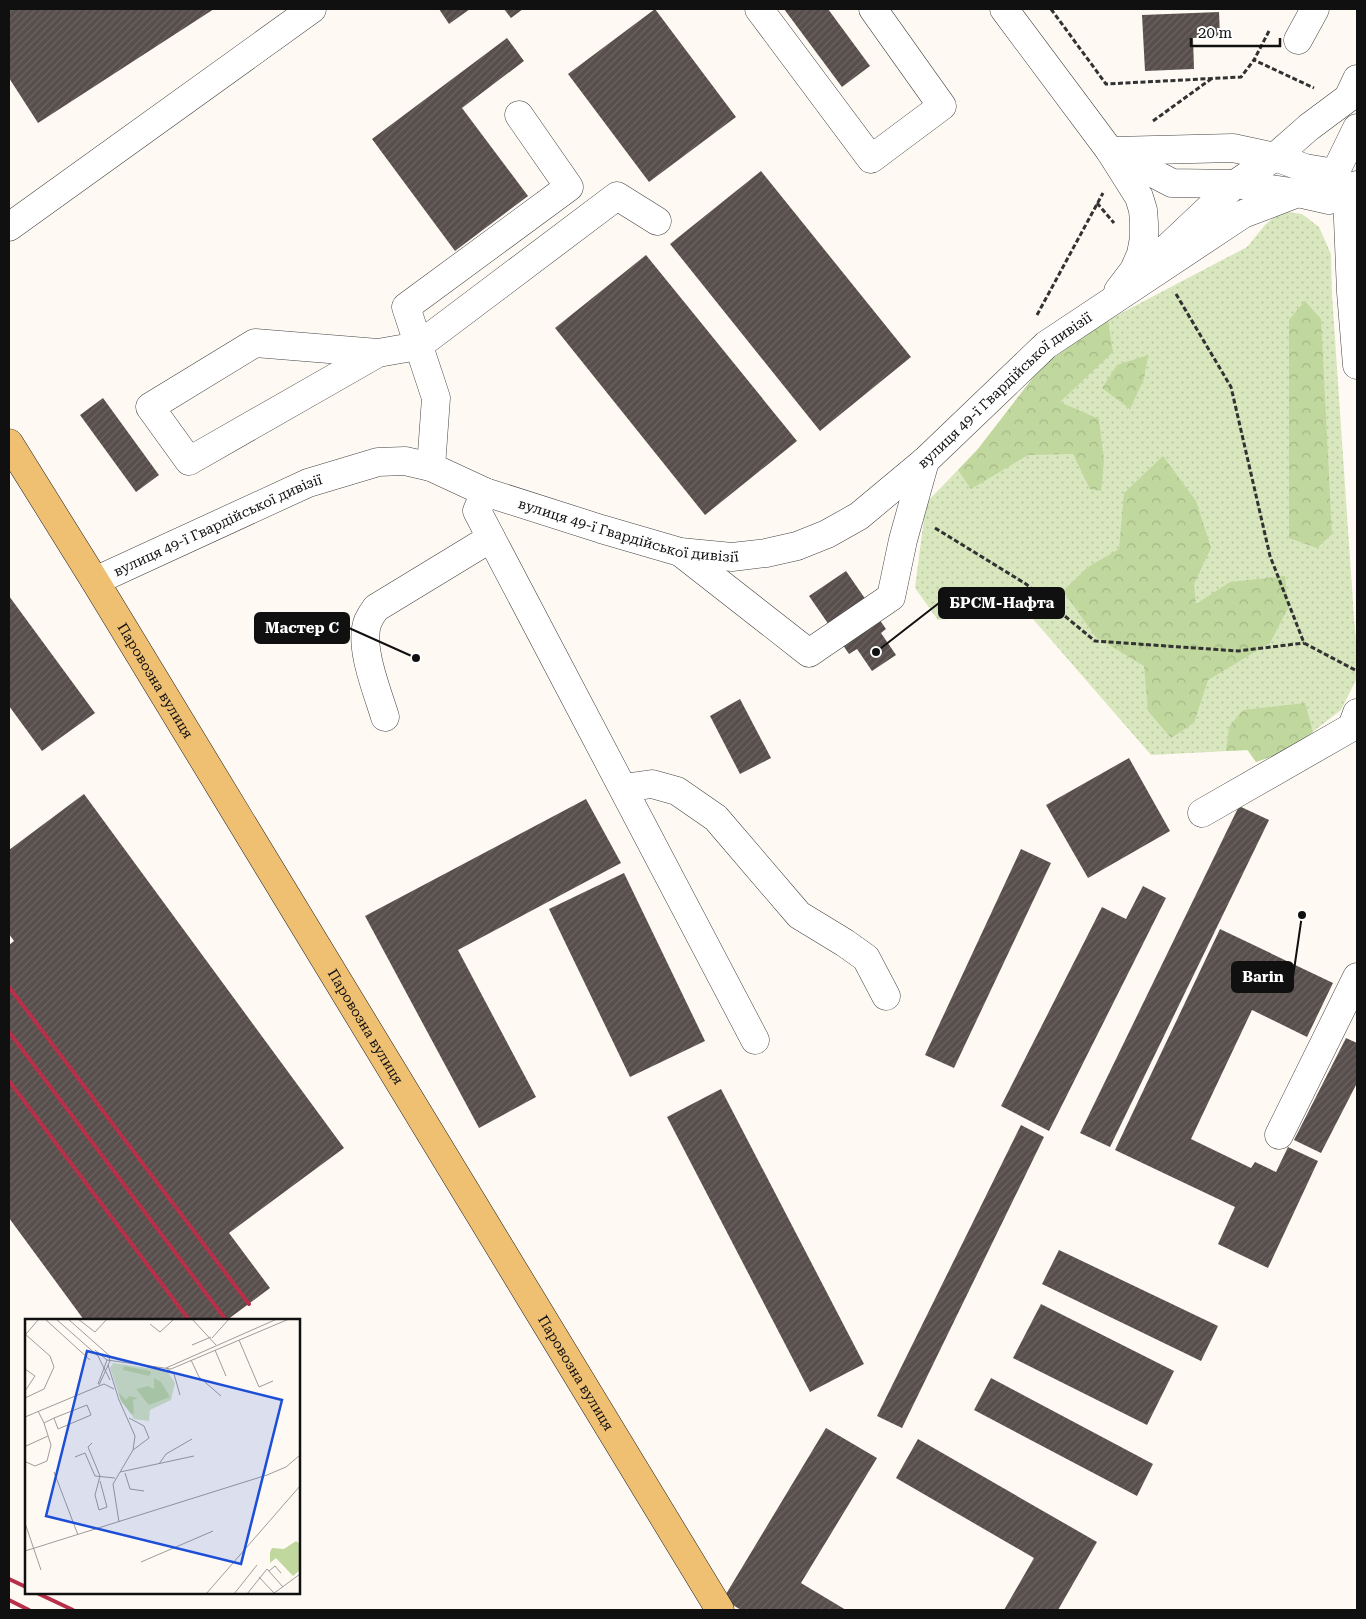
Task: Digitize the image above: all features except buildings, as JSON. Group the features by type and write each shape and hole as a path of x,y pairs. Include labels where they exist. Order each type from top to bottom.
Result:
{"main road":[{"name":"Паровозна вулиця","path":"9,444 95,581 720,1610"}],"street":[{"path":"9,227 312,9"},
{"path":"759,9 871,159 942,106 873,9"},
{"path":"1004,9 1110,151 1139,197 1143,210 1144,238 1149,263"},
{"path":"1298,40 1315,9"},
{"path":"1108,304 1235,184 1275,157 1309,127 1348,98 1357,79"},
{"path":"430,467 436,398 406,307 569,188 519,115"},
{"path":"1233,148 1309,127"},
{"path":"1357,128 1342,188 1357,365"},
{"path":"1110,151 1233,148 1275,157 1301,180"},
{"path":"1110,151 1172,182 1235,184 1301,180 1342,188"},
{"path":"1108,304 1134,270 1243,214 1301,180"},
{"path":"378,353 189,461 150,407 256,343 378,353 418,346 617,196 657,221"},
{"path":"1351,292 1357,251"},
{"name":"вулиця 49-ї Гвардійської дивізії","path":"95,581 308,483 378,462 405,461 430,467 485,492 600,529 680,552 732,557 766,553 797,546 827,534 858,516 925,461 1046,345 1108,304"},
{"path":"680,552 809,653 891,597 925,461"},
{"path":"485,492 478,511 491,538 755,1040"},
{"path":"385,717 369,665 365,641 367,622 376,608 491,538"},
{"path":"1202,813 1352,727 1357,713"},
{"path":"623,788 652,784 678,790 716,818 799,915 866,958 886,996"},
{"path":"1279,1135 1357,978"}],"path":[{"path":"1051,9 1106,84 1240,77 1254,60"},
{"path":"1097,203 1179,298 1231,388 1270,556 1304,643"},
{"path":"911,514 1026,584 1095,641 1238,651 1304,643 1357,671"}],"green space":[{"path":"1281,211 1302,214 1319,227 1331,254 1332,295 1357,642 1357,678 1341,710 1289,750 1256,762 1247,750 1151,755 1026,611 938,620 915,588 926,503 978,449 1042,366 1108,320 1247,247 1265,225"},
{"path":"1305,301 1321,319 1332,534 1317,548 1289,538 1289,320"},
{"path":"1108,320 1113,352 1060,402 1099,419 1104,461 1101,491 1090,489 1073,454 1028,455 971,489 958,470 978,449 1042,366"},
{"path":"1148,355 1144,379 1130,409 1102,388 1117,365"},
{"path":"1163,456 1196,501 1211,548 1194,584 1196,604 1230,582 1285,576 1288,608 1270,643 1208,680 1194,723 1171,738 1148,711 1144,666 1096,637 1063,591 1088,567 1119,549 1124,493"},
{"path":"1305,703 1313,732 1289,750 1256,762 1248,750 1226,751 1229,727 1243,710"}],"railway":[{"path":"9,987 249,1304"},
{"path":"9,1032 225,1319"},
{"path":"9,1081 188,1319"},
{"path":"9,1579 25,1587"},
{"path":"39,1594 73,1610"},
{"path":"9,1600 29,1610"}],"place":[{"name":"БРСМ-Нафта","path":"876,652"},
{"name":"Мастер С","path":"416,658"},
{"name":"Barin","path":"1302,915"}]}
